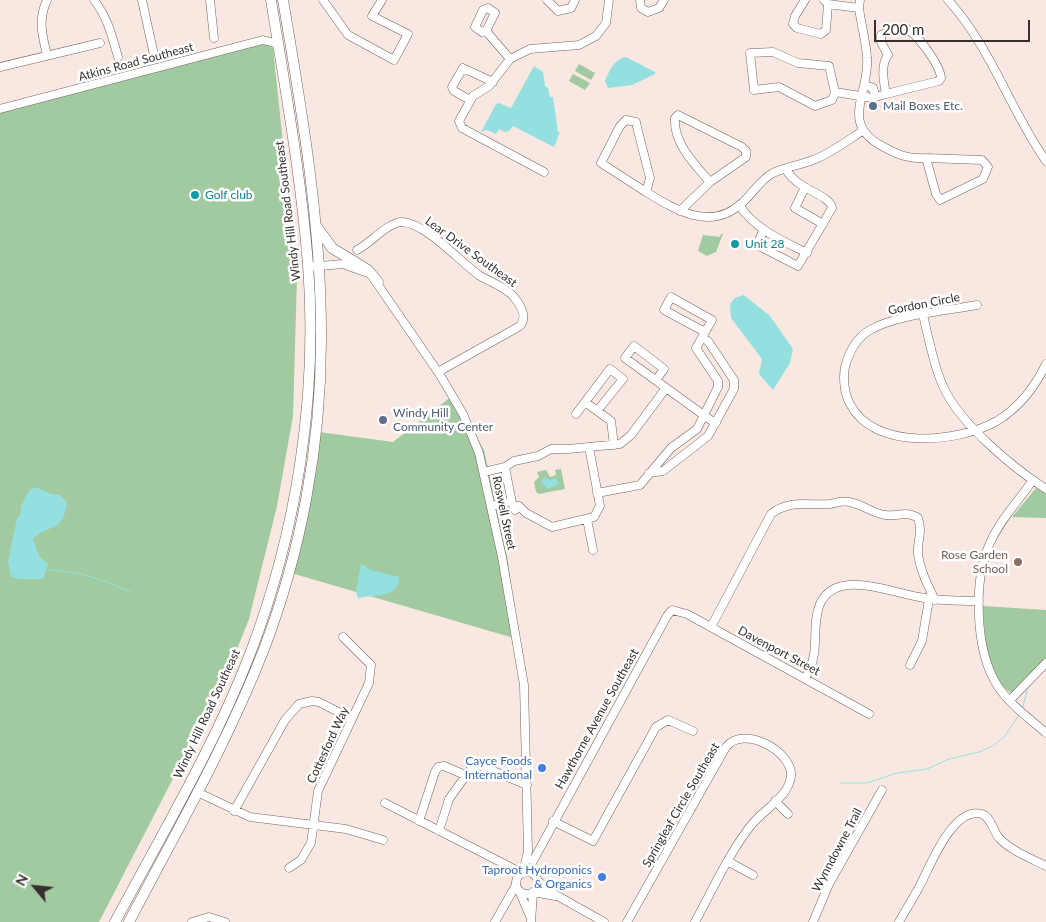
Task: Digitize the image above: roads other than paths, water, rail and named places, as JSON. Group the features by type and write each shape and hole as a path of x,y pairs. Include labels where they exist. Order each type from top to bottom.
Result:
{"main road":[{"name":"Windy Hill Road Southeast","path":"115,922 228,706 251,651 273,584 291,513 304,433 310,352 308,266 301,202 270,0"},
{"name":"Windy Hill Road Southeast","path":"129,922 234,720 264,648 284,590 309,485 319,392 322,340 319,266 316,226 285,0"},
{"path":"278,44 284,50 290,88 299,108"},
{"path":"316,226 332,248 368,270 378,282"}],"street":[{"path":"47,0 41,18 41,27 48,55"},
{"path":"94,0 103,12 110,27 118,57"},
{"path":"142,0 154,55"},
{"path":"210,0 214,38"},
{"path":"323,0 348,35 394,60 408,34 372,16 382,0"},
{"path":"547,0 558,11 571,8 575,0"},
{"path":"544,172 460,126 459,121 470,100 475,94 493,82 510,58 530,49 570,46 588,42 606,23 610,0"},
{"path":"640,0 641,8 648,12 659,8 664,0"},
{"path":"805,0 795,16 793,24 797,28 821,34 826,30 826,2 859,4 867,58 864,85 860,97 859,120 862,131 874,142 907,158 926,158 982,160 988,167 983,179 940,200 936,194 926,158"},
{"path":"948,0 973,32 1023,126 1046,161"},
{"path":"835,92 860,97 876,97 939,81 941,78 932,57 907,28 896,28 881,35 881,42 888,55 883,80 886,94"},
{"path":"486,31 510,58"},
{"name":"Atkins Road Southeast","path":"0,108 263,40 278,44"},
{"path":"0,67 100,43"},
{"path":"773,52 798,63 828,65 835,92 832,100 818,106 779,87 754,90 750,53 773,52"},
{"path":"470,100 454,91 452,87 463,68 493,82"},
{"path":"864,85 873,88 876,97"},
{"path":"680,211 710,182 744,158 746,151 742,146 678,115 675,118 674,124 682,147 710,182"},
{"path":"646,192 650,178 638,127 634,121 626,120 620,126 601,163 646,192 680,211 694,217 708,218 728,213 739,205 768,176 815,159 862,131"},
{"path":"763,230 757,245 792,265 801,264 832,208 831,203 795,182 786,169"},
{"path":"805,187 795,208 823,224"},
{"path":"739,205 752,221 763,230 807,254"},
{"name":"Lear Drive Southeast","path":"357,250 372,241 389,226 396,223 408,223 422,229 480,276 514,297 524,315 524,320 520,326 438,372"},
{"name":"Roswell Street","path":"308,266 347,265 368,274 378,282 464,414 477,447 492,506 524,685 528,849 519,882"},
{"path":"597,493 640,485 649,473 670,448 696,429 718,384 696,348 704,335 712,320 670,298 664,310 704,335 735,383 708,436 663,471 649,473"},
{"name":"Gordon Circle","path":"977,305 886,323 861,336 852,347 844,372 847,398 854,412 866,425 881,432 918,438 975,431 1010,412 1028,394 1046,364"},
{"path":"923,315 934,365 943,388 958,412 975,431 1046,489"},
{"path":"656,380 664,369 634,346 625,358 704,415 716,422"},
{"path":"576,414 610,369 622,379 598,411"},
{"path":"484,472 505,467 514,461 538,456 551,449 614,445 624,442 666,388"},
{"path":"585,402 612,424 614,445"},
{"path":"492,506 513,504 552,527 594,517 600,509 589,447"},
{"path":"505,467 513,504"},
{"path":"1034,480 990,543 980,576 979,601 981,637 985,656 996,683 1010,700 1046,733"},
{"path":"711,627 771,514 787,506 832,504 844,501 859,504 877,513 888,515 912,514 918,518 922,531 918,546 919,561 932,599 922,640 910,664"},
{"path":"587,520 593,550"},
{"path":"805,678 815,655 820,604 830,592 839,588 862,585 932,599 979,601"},
{"name":"Hawthorne Avenue Southeast","path":"533,860 667,616 672,610 676,610"},
{"name":"Davenport Street","path":"676,610 711,627 869,714"},
{"name":"Cottesford Way","path":"289,868 301,860 313,836 318,791 369,683 371,665 343,636"},
{"path":"1010,700 1046,663"},
{"path":"234,811 286,720 300,704 312,701 319,702 352,718"},
{"path":"553,821 592,840 656,727 668,720 693,731"},
{"name":"Springleaf Circle Southeast","path":"627,922 730,743 742,737 755,739 786,759 790,766 790,781 775,801 753,823 695,922"},
{"path":"419,821 438,766 444,766 465,775"},
{"path":"439,831 449,799 472,767 480,766 527,785"},
{"name":"Wynndowne Trail","path":"813,922 830,884 882,790"},
{"path":"197,792 234,811 261,820 346,830 384,840"},
{"path":"775,801 788,814"},
{"path":"385,803 507,867 526,894 533,892 559,897"},
{"path":"899,922 940,844 961,820 976,814 981,814 988,818 998,837 1008,846 1046,866"},
{"path":"528,849 541,843"},
{"name":"Roswell Street","path":"528,849 533,860 536,879"},
{"path":"729,862 753,875"},
{"path":"495,922 519,882 531,873 559,897 604,922"},
{"path":"531,920 536,879"},
{"path":"519,882 531,920"},
{"path":"192,922 209,917 225,922"}],"water":[{"path":"626,57 655,72 655,74 632,85 608,88 605,81 610,69 618,60"},
{"path":"534,66 543,72 545,86 548,88 550,97 553,97 558,132 560,132 554,147 513,126 509,131 505,132 499,129 496,134 487,130 481,132 496,104 499,103 511,108"},
{"path":"744,295 770,316 793,349 790,363 773,390 759,374 762,359 731,318 730,304 735,298"},
{"path":"544,477 550,480 556,478 559,484 548,489 541,483"},
{"path":"36,487 51,494 60,495 67,503 65,513 59,524 33,539 39,556 48,564 43,579 18,579 11,576 8,561 21,506 30,490"},
{"path":"361,564 371,570 399,577 395,589 384,594 358,598 356,591"}],"waterway":[{"path":"47,570 58,570 90,576 131,592"},
{"path":"1022,710 1028,687"},
{"path":"841,783 867,783 897,773 927,769 949,759 979,752 993,746 1005,736 1019,715"}],"place":[{"name":"Mail Boxes Etc.","path":"873,106"},
{"name":"Golf club","path":"195,195"},
{"name":"Unit 28","path":"735,244"},
{"name":"Windy Hill Community Center","path":"383,420"},
{"name":"Rose Garden School","path":"1018,562"},
{"name":"Cayce Foods International","path":"542,768"},
{"name":"Taproot Hydroponics & Organics","path":"602,877"}]}
